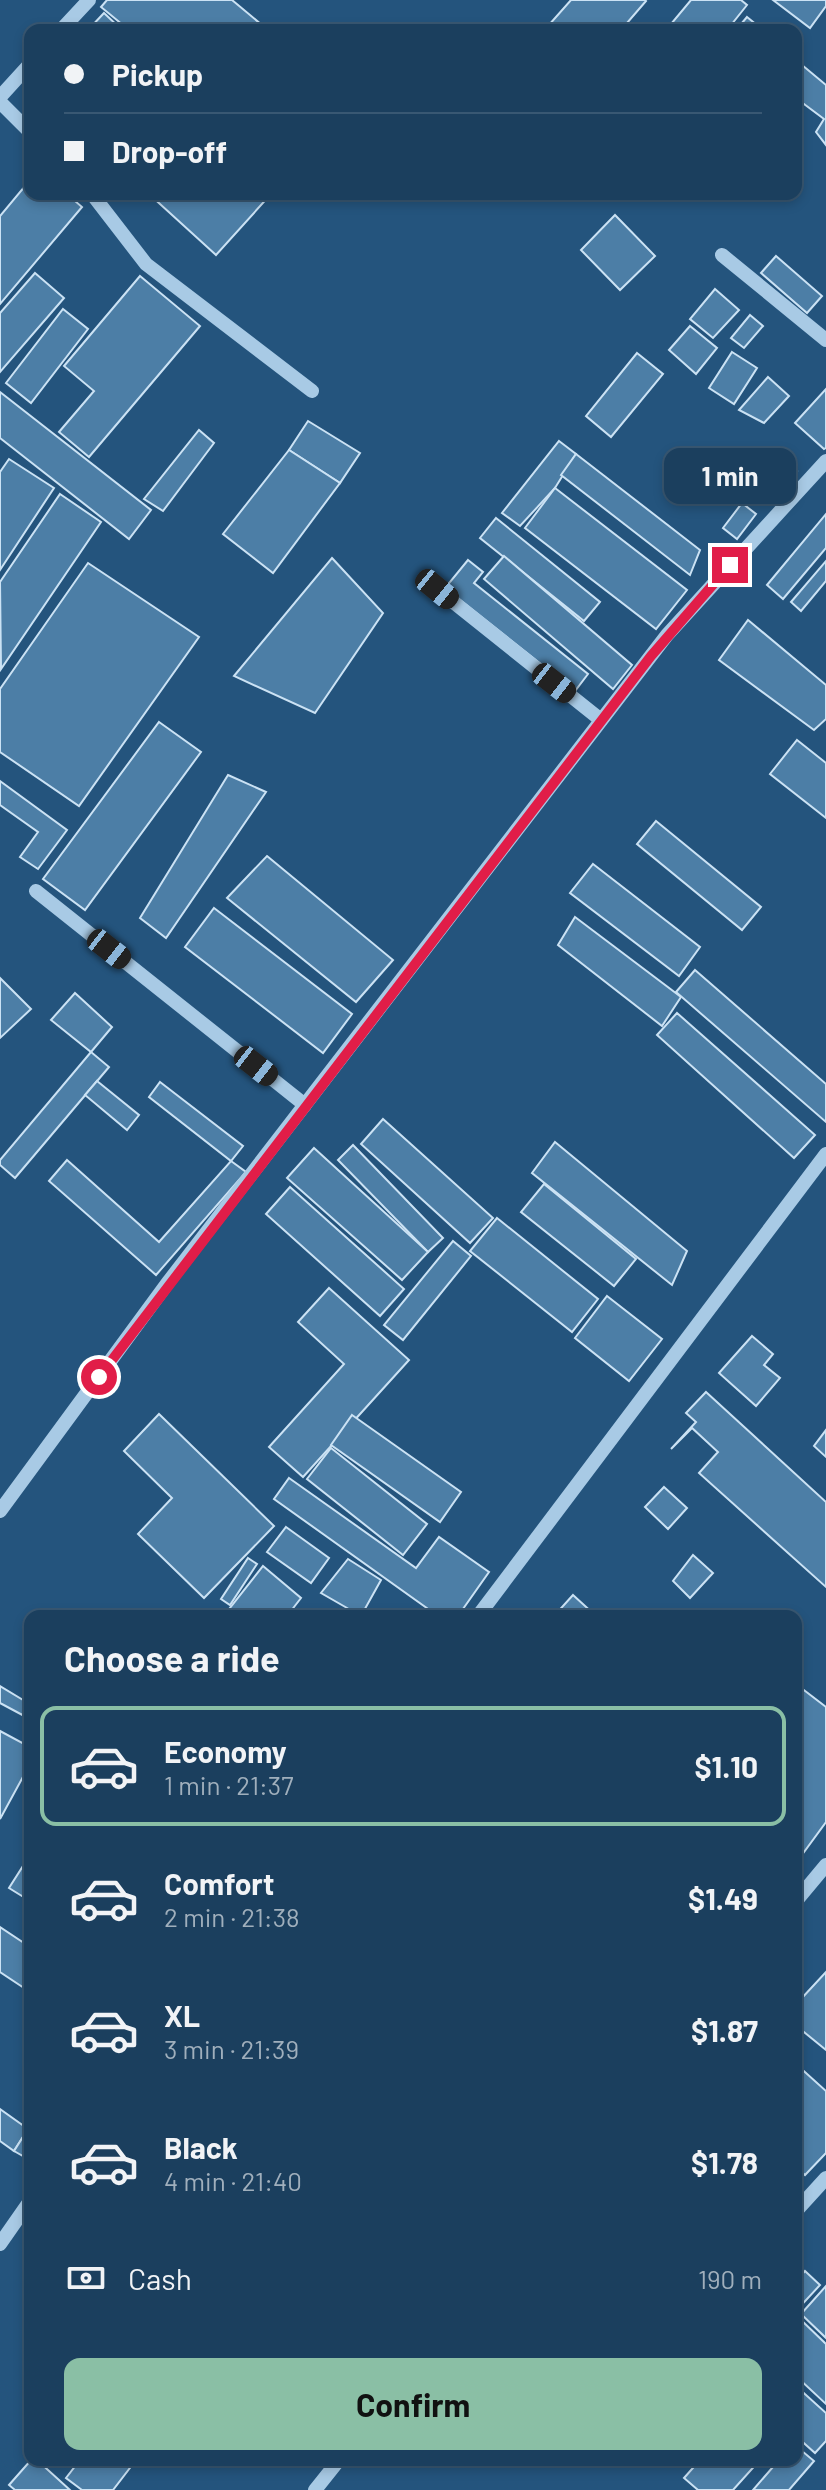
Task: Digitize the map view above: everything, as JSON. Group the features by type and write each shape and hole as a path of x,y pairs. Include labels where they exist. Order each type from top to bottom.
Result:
{"street":[{"path":"67,24 89,0"},
{"path":"24,71 0,100 24,126"},
{"path":"97,200 146,264 312,391"},
{"path":"722,255 826,340"},
{"path":"0,1511 169,1281 667,635 826,461"},
{"path":"437,589 601,720"},
{"path":"36,891 305,1105"},
{"path":"483,1610 826,1154"},
{"path":"802,1894 826,1865"},
{"path":"802,2204 826,2178"},
{"path":"0,2244 24,2210"},
{"path":"315,2490 334,2466"}],"building":[{"path":"107,0 232,0 261,24 122,24 101,7"},
{"path":"571,0 646,1 626,24 550,24"},
{"path":"691,0 741,0 747,5 732,24 671,24"},
{"path":"773,0 826,0 826,6 810,28"},
{"path":"104,13 116,24 94,24"},
{"path":"747,17 756,24 741,24"},
{"path":"802,65 826,85 826,145 816,132 824,119 802,102"},
{"path":"24,187 24,200 74,200 82,207 0,304 0,216"},
{"path":"156,200 266,200 216,255"},
{"path":"615,215 655,256 620,290 581,250"},
{"path":"776,256 822,296 807,313 761,273"},
{"path":"35,273 64,298 0,372 0,313"},
{"path":"140,276 200,326 89,457 59,432 94,391 64,366"},
{"path":"715,289 739,310 713,338 690,319"},
{"path":"63,309 88,329 31,403 6,383"},
{"path":"750,315 763,326 744,348 731,338"},
{"path":"690,326 717,348 696,374 669,350"},
{"path":"732,352 757,368 734,404 709,388"},
{"path":"637,353 663,374 611,437 586,416"},
{"path":"768,377 789,396 764,423 739,410"},
{"path":"826,389 826,448 824,449 795,423"},
{"path":"0,392 151,510 129,539 0,438"},
{"path":"308,421 360,453 340,483 289,450"},
{"path":"199,430 214,443 163,511 144,499"},
{"path":"559,441 576,454 555,488 520,526 502,513"},
{"path":"289,450 340,483 273,573 223,534"},
{"path":"576,454 700,550 690,575 561,475"},
{"path":"782,457 797,471 772,499 757,485"},
{"path":"9,459 54,488 0,570 0,472"},
{"path":"555,488 687,590 656,629 525,528"},
{"path":"60,494 101,522 1,669 0,582"},
{"path":"742,503 756,514 737,539 723,528"},
{"path":"826,514 826,548 783,599 767,585"},
{"path":"496,518 600,602 584,621 480,538"},
{"path":"504,556 632,665 613,689 484,579"},
{"path":"332,558 383,613 315,713 234,676"},
{"path":"468,560 483,572 474,583 588,674 575,691 445,588"},
{"path":"826,561 826,581 801,611 791,602"},
{"path":"88,563 199,637 79,806 0,752 0,689"},
{"path":"748,620 826,685 826,719 814,730 719,660"},
{"path":"159,722 201,752 85,910 43,879"},
{"path":"797,740 826,763 826,818 770,774"},
{"path":"228,775 266,792 166,938 140,918"},
{"path":"0,781 67,830 38,869 20,857 38,832 0,805"},
{"path":"656,821 761,907 742,930 637,844"},
{"path":"267,856 393,960 356,1002 227,898"},
{"path":"593,864 700,947 679,976 570,893"},
{"path":"214,908 352,1014 323,1053 185,947"},
{"path":"575,917 681,997 662,1026 558,945"},
{"path":"695,970 826,1084 826,1122 676,992"},
{"path":"0,978 31,1009 0,1038"},
{"path":"75,993 112,1027 91,1052 51,1020"},
{"path":"677,1013 815,1135 794,1158 657,1035"},
{"path":"91,1052 109,1067 15,1178 0,1165 0,1160"},
{"path":"97,1081 139,1115 127,1130 85,1095"},
{"path":"160,1082 243,1146 231,1161 149,1097"},
{"path":"383,1119 493,1218 470,1243 361,1144"},
{"path":"555,1142 687,1251 672,1285 532,1173"},
{"path":"353,1145 443,1238 428,1252 338,1160"},
{"path":"314,1148 428,1252 402,1280 287,1178"},
{"path":"67,1160 159,1242 231,1161 246,1172 156,1275 49,1181"},
{"path":"544,1184 636,1259 614,1286 521,1212"},
{"path":"290,1187 404,1289 380,1316 266,1214"},
{"path":"497,1218 598,1299 572,1332 470,1251"},
{"path":"453,1241 471,1256 403,1340 384,1325"},
{"path":"329,1288 409,1360 303,1477 269,1447 344,1364 298,1322"},
{"path":"607,1296 662,1339 629,1381 575,1338"},
{"path":"752,1336 773,1354 764,1365 780,1378 756,1406 719,1373"},
{"path":"706,1392 826,1502 826,1587 699,1473 718,1452 692,1428 671,1449 696,1422 686,1413"},
{"path":"159,1414 274,1526 204,1598 138,1534 172,1498 124,1451"},
{"path":"352,1415 461,1492 440,1522 331,1445"},
{"path":"826,1430 826,1457 814,1446"},
{"path":"331,1448 427,1524 403,1555 307,1479"},
{"path":"289,1478 416,1568 439,1537 489,1572 462,1610 430,1610 274,1499"},
{"path":"664,1487 687,1508 668,1529 645,1507"},
{"path":"286,1527 329,1558 311,1583 267,1552"},
{"path":"693,1555 713,1573 690,1598 673,1581"},
{"path":"248,1558 257,1564 230,1605 221,1599"},
{"path":"348,1559 381,1580 364,1610 351,1610 321,1593"},
{"path":"263,1566 301,1598 292,1610 230,1608"},
{"path":"573,1595 589,1610 559,1610"},
{"path":"0,1686 24,1701 24,1716 0,1703"},
{"path":"802,1689 826,1707 826,1822 802,1855"},
{"path":"0,1731 24,1744 24,1775 0,1819"},
{"path":"24,1864 24,1897 9,1888"},
{"path":"0,1927 24,1943 24,1988 0,1972"},
{"path":"826,1972 826,2050 802,2030 802,1998"},
{"path":"802,2069 826,2091 826,2153 805,2175 802,2172"},
{"path":"0,2109 24,2126 24,2135 14,2151 0,2141"},
{"path":"24,2135 24,2157 14,2151"},
{"path":"805,2271 820,2285 802,2304 802,2274"},
{"path":"826,2286 826,2338 802,2313"},
{"path":"802,2321 826,2344 826,2404 802,2382"},
{"path":"802,2391 826,2413 826,2441 815,2453 802,2441"},
{"path":"802,2451 814,2461 789,2490 753,2490 774,2466 802,2466"},
{"path":"26,2466 44,2466 70,2490 15,2490 9,2485"},
{"path":"75,2466 131,2466 113,2490 82,2490 66,2478"},
{"path":"695,2466 755,2466 733,2490 698,2490 684,2478"}],"route":[{"path":"99,1377 169,1281 667,635 730,565"}]}
